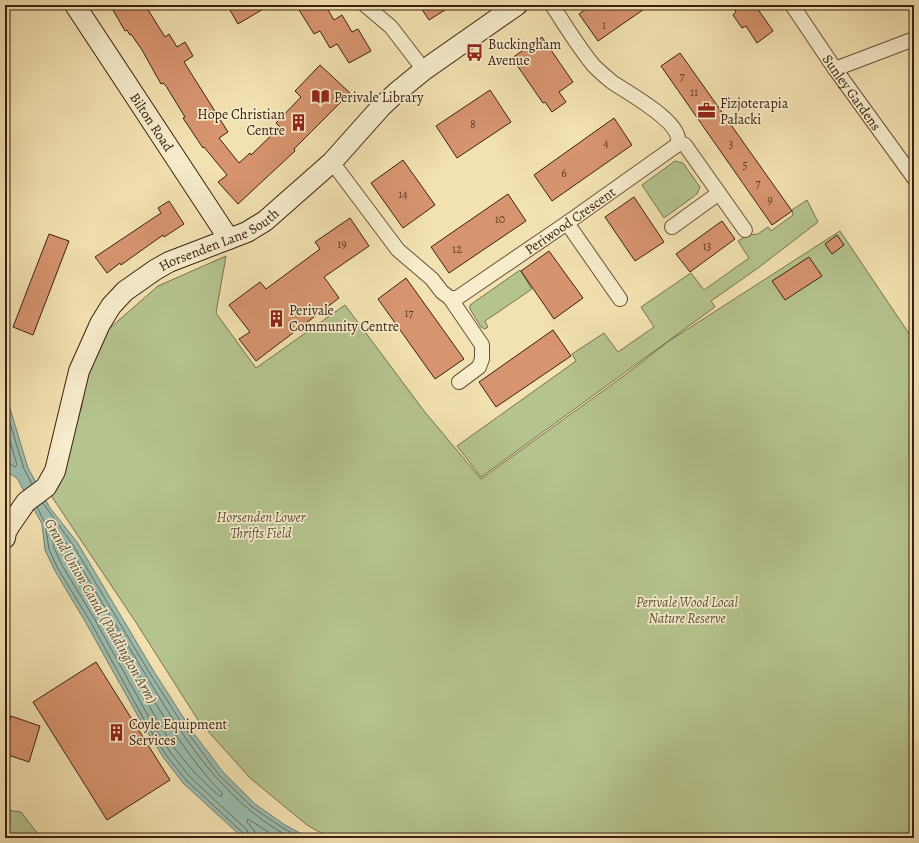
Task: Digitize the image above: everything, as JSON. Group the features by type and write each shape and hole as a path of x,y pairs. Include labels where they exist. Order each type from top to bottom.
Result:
{"street":[{"name":"Bilton Road","path":"75,5 229,239"},
{"path":"365,5 391,28 424,70"},
{"name":"Horsenden Lane South","path":"6,535 10,525 26,502 46,487 55,471 79,371 97,330 111,306 125,291 154,270 183,255 246,232 265,221 332,162 396,92 424,70 517,5"},
{"path":"552,5 595,66 612,81 659,112 677,133 678,142 685,145 745,230"},
{"name":"Sunley Gardens","path":"792,5 914,178"},
{"path":"836,69 914,39"},
{"name":"Periwood Crescent","path":"450,298 457,298 567,223 677,145 678,142"},
{"path":"332,162 398,250 432,279 442,292 450,298 482,345 482,359 479,367 459,382"},
{"path":"672,227 720,193"},
{"path":"567,223 620,299"}],"green space":[{"path":"675,161 683,163 700,187 697,194 664,218 642,185"},
{"path":"807,200 818,222 758,268 711,301 715,307 481,477 457,446 576,361 572,354 604,333 618,352 654,327 641,307 691,273 704,290 749,258 738,241 748,235 758,234 768,227 771,231 793,215 792,210"},
{"name":"Perivale Wood Local Nature Reserve","path":"840,231 914,341 914,838 330,838 307,825 250,778 198,720 135,621 52,497 82,406 87,372 103,334 158,286 226,256 216,313 256,368 345,305 424,411 481,479 625,375 669,341"},
{"path":"520,270 532,289 485,321 488,327 485,329 481,327 470,309 470,305"},
{"path":"5,810 21,812 41,838 5,838"}],"water":[{"name":"Grand Union Canal (Paddington Arm)","path":"5,392 28,468 50,508 77,542 153,670 192,731 223,772 255,804 285,825 309,838 243,838 183,783 163,757 143,725 55,571 45,550 42,524 17,478 5,471"}],"building":[{"path":"110,5 145,5 165,37 169,34 177,47 185,42 193,56 184,62 228,132 219,138 239,163 250,153 251,155 280,127 276,123 301,97 295,91 320,65 350,93 294,149 295,151 238,204 218,182 227,175 204,147 203,148 183,118 185,117 166,86 163,83 161,84 142,50 131,34 130,35 127,30 125,31"},
{"path":"227,5 270,5 238,24"},
{"path":"296,5 325,5 334,20 342,15 352,32 358,29 371,51 349,63 337,44 330,48 320,31 314,34"},
{"path":"419,5 453,5 429,20"},
{"path":"592,5 650,5 598,41 579,14"},
{"path":"731,5 755,5 773,31 757,43 746,26 742,28 733,15 736,12"},
{"path":"542,37 573,82 559,92 566,102 552,112 545,102 543,103 512,58"},
{"path":"680,53 792,211 772,225 661,66"},
{"path":"490,90 511,122 457,158 436,126"},
{"path":"614,118 632,145 552,201 534,175"},
{"path":"403,160 435,205 403,228 371,183"},
{"path":"508,194 526,221 449,273 431,247"},
{"path":"634,197 664,242 635,261 605,217"},
{"path":"169,201 184,224 164,237 163,235 121,265 120,263 107,273 95,257 161,213 158,208"},
{"name":"Perivale Community Centre","path":"350,218 369,246 324,277 339,298 256,361 239,339 250,332 229,305 260,282 266,289 320,249 315,242"},
{"path":"722,221 735,239 690,272 676,254"},
{"path":"49,234 69,241 33,335 13,327"},
{"path":"837,235 844,245 832,254 825,244"},
{"path":"549,251 583,298 554,319 521,271"},
{"path":"809,257 822,276 785,300 772,281"},
{"path":"406,278 464,359 435,379 378,299"},
{"path":"553,330 571,356 496,407 479,382"},
{"path":"96,662 170,780 107,820 33,702"},
{"path":"11,716 40,726 29,762 5,754 5,735"}],"place":[{"name":"Buckingham Avenue","path":"475,52"},
{"name":"Perivale Library","path":"321,97"},
{"name":"Fizjoterapia Pałacki","path":"707,111"},
{"name":"Hope Christian Centre","path":"298,122"},
{"name":"Perivale Community Centre","path":"276,318"},
{"name":"Coyle Equipment Services","path":"116,732"}],"park label":[{"name":"Horsenden Lower Thrifts Field","path":"261,526"}]}
